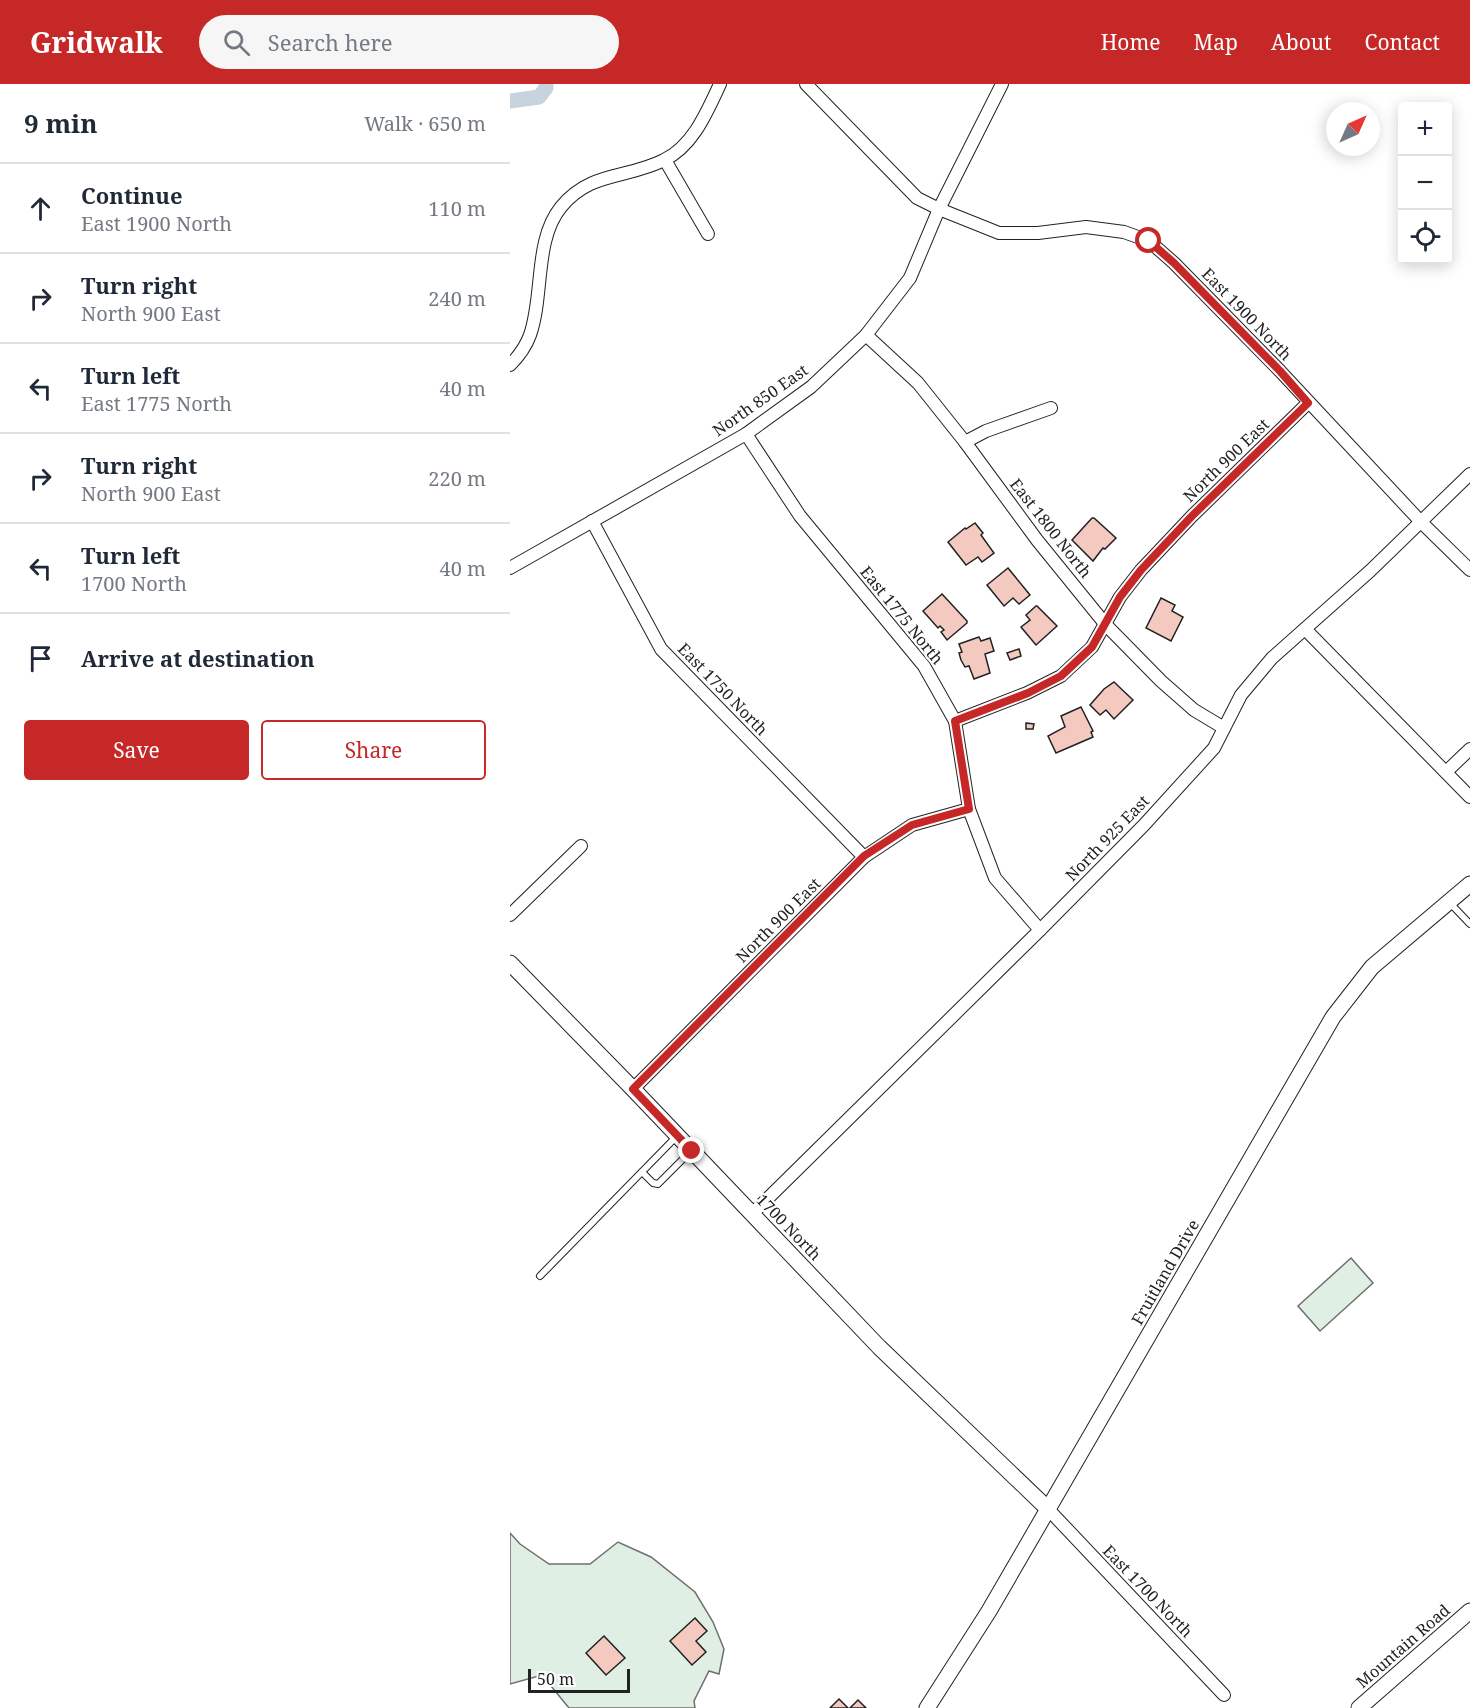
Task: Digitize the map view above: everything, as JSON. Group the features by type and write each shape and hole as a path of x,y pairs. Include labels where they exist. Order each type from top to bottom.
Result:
{"street":[{"path":"510,365 530,336 549,227 560,207 577,190 597,180 665,160 682,147 706,114 720,84"},
{"name":"East 1900 North","path":"806,84 917,198 939,209 999,233 1038,233 1086,227 1124,232 1149,241 1174,263 1280,371 1421,522 1470,570"},
{"name":"North 850 East","path":"510,568 746,434 811,387 866,335 910,278 939,209 1002,84"},
{"path":"665,160 708,234"},
{"name":"East 1800 North","path":"866,335 918,383 965,442 1037,540 1106,625 1161,681 1194,710 1224,728"},
{"name":"North 900 East","path":"955,721 1028,693 1061,676 1092,647 1120,597 1141,570 1192,516 1308,403"},
{"path":"965,442 986,431 1051,408"},
{"name":"East 1775 North","path":"746,434 800,516 924,666 955,721 969,809 995,878 1040,930"},
{"name":"North 925 East","path":"752,1214 1144,825 1214,748 1241,695 1272,658 1421,522 1470,474"},
{"name":"East 1750 North","path":"592,521 661,650 864,856"},
{"path":"1305,629 1470,797"},
{"path":"1446,772 1470,748"},
{"name":"North 900 East","path":"633,1089 864,856 912,825 969,809"},
{"path":"510,915 581,846"},
{"name":"Fruitland Drive","path":"927,1708 989,1611 1333,1017 1372,967 1470,884"},
{"name":"1700 North","path":"510,963 879,1347 1048,1509"},
{"name":"East 1700 North","path":"1048,1509 1224,1695"},
{"name":"Mountain Road","path":"1359,1708 1470,1611"}],"lane":[{"path":"1449,902 1470,924"},
{"path":"540,1276 677,1136"},
{"path":"642,1172 653,1183 658,1184 692,1151"}],"green space":[{"path":"1351,1258 1373,1283 1320,1331 1298,1306"},
{"path":"510,1533 520,1544 549,1564 590,1564 618,1542 651,1557 695,1592 713,1622 724,1649 719,1674 709,1671 694,1701 695,1708 569,1708 542,1675 510,1684"}],"building":[{"path":"1092,518 1116,538 1105,549 1103,548 1093,561 1072,540"},
{"path":"975,523 994,553 982,562 978,557 966,565 948,542"},
{"path":"1008,568 1030,595 1019,604 1013,598 1004,606 987,585"},
{"path":"942,594 967,621 947,640 941,632 944,630 940,626 938,628 923,611"},
{"path":"1161,598 1175,605 1172,611 1183,617 1171,641 1146,628"},
{"path":"1036,606 1057,626 1036,645 1021,627 1030,620 1026,615"},
{"path":"979,637 981,641 990,638 994,651 985,654 990,673 974,679 969,666 965,667 961,660 959,653 962,652 959,644"},
{"path":"1019,649 1021,656 1010,660 1007,653"},
{"path":"1114,682 1133,700 1114,719 1106,710 1100,715 1090,705 1104,689"},
{"path":"1081,707 1093,731 1091,732 1093,737 1056,753 1048,736 1065,727 1061,716"},
{"path":"1026,723 1034,724 1033,729 1026,729"},
{"path":"695,1618 707,1631 696,1641 706,1652 692,1665 670,1641"},
{"path":"604,1636 625,1658 606,1675 586,1653"},
{"path":"839,1699 848,1708 830,1708"},
{"path":"858,1700 866,1708 850,1708"}],"waterway":[{"path":"510,101 539,97 546,88 546,84"}],"route":[{"path":"692,1151 633,1089 864,856 912,825 969,809 955,721 1028,693 1061,676 1092,647 1120,597 1141,570 1192,516 1308,403 1280,371 1174,263 1149,241"}]}
